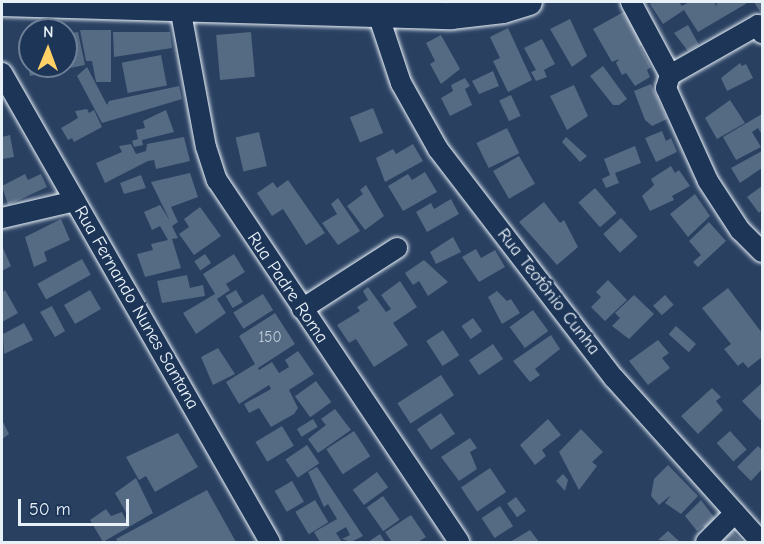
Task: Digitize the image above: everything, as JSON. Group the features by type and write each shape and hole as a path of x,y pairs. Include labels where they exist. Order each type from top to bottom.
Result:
{"main road":[{"path":"2,3 179,4 452,16 503,10 529,2"}],"street":[{"path":"631,2 670,75"},
{"name":"Rua Padre Roma","path":"179,4 206,147 218,180 459,543"},
{"name":"Rua Teotônio Cunha","path":"378,14 401,83 438,149 614,378 761,543"},
{"path":"762,33 758,25 670,75 666,88 708,181 740,230 762,252"},
{"name":"Rua Fernando Nunes Santana","path":"2,73 270,543"},
{"path":"2,218 75,201"},
{"path":"302,309 398,248"},
{"path":"706,543 735,513"}],"building":[{"path":"679,2 682,6 689,2 714,2 717,7 716,2 749,2 698,32 684,10 663,24 650,4"},
{"path":"754,2 762,2 762,15"},
{"path":"627,10 645,43 640,46 651,67 647,70 650,77 635,86 626,73 622,75 616,63 619,59 612,62 593,29"},
{"path":"570,19 587,56 572,67 550,29"},
{"path":"688,25 699,45 688,51 674,33"},
{"path":"508,28 532,80 508,92 493,61 500,58 490,37"},
{"path":"80,30 111,30 111,82 96,82 92,61 86,61"},
{"path":"78,32 85,65 78,66"},
{"path":"113,32 170,32 172,48 114,57"},
{"path":"251,32 255,77 220,80 216,35"},
{"path":"441,35 460,69 441,84 430,64 435,61 426,43"},
{"path":"542,39 555,64 544,70 547,77 536,81 531,72 536,70 524,48"},
{"path":"161,55 167,85 128,93 122,63"},
{"path":"740,63 742,66 746,64 753,78 727,91 721,78"},
{"path":"603,66 627,99 619,105 613,105 590,76"},
{"path":"87,67 107,105 109,101 179,86 182,99 102,123 78,75"},
{"path":"493,71 499,86 479,94 472,81"},
{"path":"465,78 470,86 465,89 472,105 450,116 441,98 453,91 451,85"},
{"path":"651,84 667,119 652,126 645,120 634,91"},
{"path":"574,85 588,116 567,130 550,96"},
{"path":"511,95 521,116 509,121 499,100"},
{"path":"730,100 745,123 717,139 705,118"},
{"path":"373,108 383,133 360,142 350,117"},
{"path":"87,109 89,113 94,110 102,127 74,142 72,138 68,140 61,128 78,118 75,111"},
{"path":"166,110 174,132 142,140 143,145 134,147 132,141 138,139 136,130 145,128 143,121"},
{"path":"762,114 762,135 758,128 752,132 761,147 736,160 723,137"},
{"path":"507,128 519,153 489,168 476,143"},
{"path":"662,131 666,141 671,138 677,152 656,162 645,138"},
{"path":"259,132 267,166 243,172 236,137"},
{"path":"10,135 14,157 2,159 2,137"},
{"path":"184,137 190,161 156,169 154,160 148,161 105,183 96,163 122,152 119,146 131,144 136,154 146,151 147,144"},
{"path":"566,137 587,156 580,162 562,142"},
{"path":"413,144 423,161 385,182 376,158 393,149 396,154"},
{"path":"635,146 641,163 615,173 619,183 606,188 602,179 610,175 604,159"},
{"path":"762,151 762,168 740,183 731,168"},
{"path":"519,156 535,184 509,199 493,171"},
{"path":"671,166 675,173 679,170 690,186 672,196 674,200 650,211 642,196 654,185 651,179"},
{"path":"425,172 437,192 403,211 388,186 408,174 412,180"},
{"path":"190,173 198,197 171,207 178,222 172,226 178,238 172,239 181,268 145,277 137,254 153,250 151,244 168,240 160,226 152,230 144,212 160,205 170,221 151,182"},
{"path":"25,174 28,180 41,174 47,187 8,205 2,186"},
{"path":"141,175 146,188 124,194 120,183"},
{"path":"288,180 325,233 306,245 283,209 272,216 257,193 273,182 277,188"},
{"path":"366,185 384,216 365,230 347,206 363,194 360,190"},
{"path":"762,186 762,210 759,213 747,197"},
{"path":"595,188 617,213 600,227 578,202"},
{"path":"695,194 710,216 688,237 670,214"},
{"path":"338,198 360,231 338,245 322,223 337,214 331,204"},
{"path":"451,199 459,214 427,232 416,212 431,203 434,209"},
{"path":"544,202 560,223 564,220 578,247 557,265 519,222"},
{"path":"200,207 221,236 194,255 179,234 189,227 184,219"},
{"path":"621,218 638,237 620,253 603,234"},
{"path":"61,219 70,240 44,252 47,261 34,267 25,237"},
{"path":"709,222 726,241 698,267 693,262 701,255 689,241"},
{"path":"453,237 461,252 436,264 430,252"},
{"path":"2,246 11,266 2,271"},
{"path":"476,249 481,258 495,250 505,267 479,282 462,257"},
{"path":"205,254 211,263 200,270 194,261"},
{"path":"234,254 245,272 226,284 230,290 217,299 226,313 196,334 183,313 215,294 203,274"},
{"path":"82,259 91,275 46,299 37,284"},
{"path":"424,260 448,282 428,296 419,281 413,285 405,273"},
{"path":"187,275 190,288 203,285 205,296 162,303 157,281"},
{"path":"608,280 627,300 605,321 591,307 601,297 596,292"},
{"path":"400,281 417,307 393,323 408,345 374,367 356,339 349,343 337,325 360,311 357,307 368,300 363,291 368,287 386,312 391,309 381,295"},
{"path":"728,288 762,333 762,357 748,368 743,362 738,366 724,349 731,344 702,308"},
{"path":"5,290 18,313 2,322 2,293"},
{"path":"90,290 101,309 75,324 64,305"},
{"path":"236,290 243,302 233,308 226,296"},
{"path":"497,291 507,301 511,299 520,313 502,324 488,297"},
{"path":"263,294 273,310 243,329 233,313"},
{"path":"634,295 654,314 629,339 612,326 620,318 615,313"},
{"path":"665,295 674,305 662,315 653,306"},
{"path":"52,306 65,331 55,337 40,312"},
{"path":"533,310 548,331 525,348 510,327"},
{"path":"275,313 295,344 258,368 259,370 272,362 279,373 289,367 285,360 298,351 314,374 289,390 298,408 294,414 271,427 259,408 249,413 244,404 271,389 269,385 239,404 226,382 255,364 239,336"},
{"path":"473,318 482,331 471,339 462,326"},
{"path":"24,323 33,340 4,354 3,334"},
{"path":"676,326 696,344 689,352 669,334"},
{"path":"443,330 459,355 443,366 426,341"},
{"path":"551,335 560,349 535,369 540,375 530,382 513,361"},
{"path":"658,340 669,353 662,358 670,368 648,385 629,361"},
{"path":"493,344 503,359 479,375 469,360"},
{"path":"218,348 235,374 213,385 201,357"},
{"path":"441,375 454,395 410,423 397,403"},
{"path":"316,381 331,402 310,417 295,396"},
{"path":"762,383 762,418 760,420 742,401"},
{"path":"712,388 721,397 716,401 723,410 698,434 681,416"},
{"path":"335,409 351,430 318,453 308,439 326,425 321,419"},
{"path":"441,413 455,434 431,450 417,429"},
{"path":"313,419 318,427 302,437 297,429"},
{"path":"548,419 561,435 542,450 546,456 535,465 520,445"},
{"path":"2,420 9,434 2,439"},
{"path":"282,426 294,446 267,462 255,442"},
{"path":"581,429 603,452 592,462 597,466 579,490 559,452"},
{"path":"354,431 370,456 343,474 326,449"},
{"path":"730,431 747,450 733,462 717,443"},
{"path":"178,433 198,467 155,492 146,476 139,480 126,457"},
{"path":"470,438 477,448 470,452 477,469 459,481 441,457"},
{"path":"307,445 319,463 298,478 285,460"},
{"path":"758,446 762,450 762,469 751,481 737,467"},
{"path":"668,465 698,496 681,514 665,503 671,495 659,505 651,496 654,479"},
{"path":"317,467 363,536 351,542 342,539 350,535 346,527 336,533 342,542 320,542 314,532 337,519 328,504 324,507 308,472"},
{"path":"490,468 506,492 477,512 461,488"},
{"path":"377,472 388,487 364,505 353,490"},
{"path":"563,474 568,480 565,491 556,481"},
{"path":"136,478 153,513 103,542 90,520 106,509 111,516 122,512 126,520 129,518 115,493"},
{"path":"292,481 304,502 287,512 275,491"},
{"path":"207,490 236,542 118,542 116,539"},
{"path":"383,496 400,520 383,531 367,507"},
{"path":"516,497 526,511 517,517 507,503"},
{"path":"315,500 328,522 309,534 295,512"},
{"path":"701,500 720,525 711,534 703,526 697,531 685,516"},
{"path":"500,506 513,526 495,538 482,518"},
{"path":"411,515 426,537 418,542 392,542 385,532"},
{"path":"730,529 743,542 721,542"},
{"path":"530,530 539,542 510,542"},
{"path":"668,531 680,542 658,540"},
{"path":"380,534 385,542 368,542"}]}
